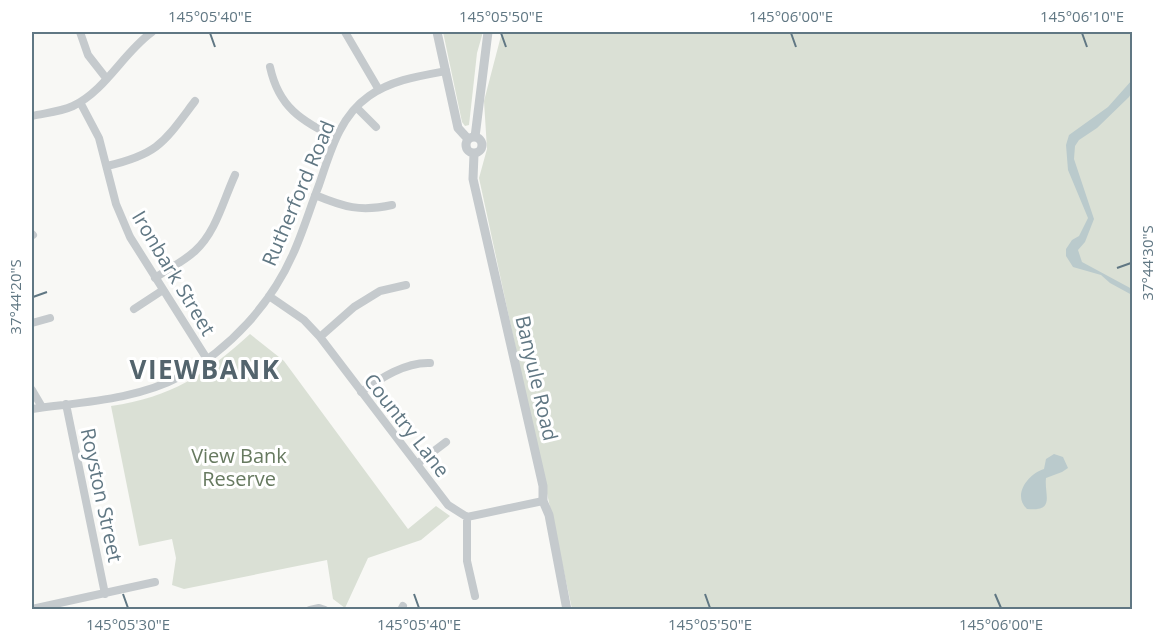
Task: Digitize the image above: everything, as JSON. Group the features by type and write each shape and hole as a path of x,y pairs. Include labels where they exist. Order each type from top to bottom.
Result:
{"street":[{"path":"80,32 88,55 106,78"},
{"path":"32,116 58,111 80,102 99,88 122,60 152,32"},
{"path":"345,32 379,90"},
{"path":"437,32 458,128 471,138 488,32"},
{"path":"270,67 275,86 292,112 336,138"},
{"name":"Rutherford Road","path":"32,409 151,389 181,376 207,360 243,328 269,296 293,254 336,138 344,123 357,108 379,90 397,82 446,70"},
{"path":"107,166 134,160 157,148 195,101"},
{"name":"Ironbark Street","path":"80,102 99,138 121,220 207,360"},
{"path":"357,108 376,127"},
{"name":"Banyule Road","path":"471,138 466,144 467,149 474,154 473,178 543,486 543,501 549,514 567,609"},
{"path":"155,278 202,244 214,224 235,175"},
{"path":"315,195 336,204 357,209 392,205"},
{"path":"320,337 354,307 380,291 406,285"},
{"path":"134,309 163,290"},
{"name":"Country Lane","path":"269,296 304,320 320,337 448,505 467,517"},
{"path":"32,323 50,318"},
{"path":"361,392 380,379 416,362 430,363"},
{"path":"32,390 42,407"},
{"name":"Royston Street","path":"66,404 105,594"},
{"path":"417,464 446,442"},
{"path":"475,596 467,561 467,517 543,501"},
{"path":"32,609 155,582"},
{"path":"309,609 325,609"}],"green space":[{"path":"443,32 483,32 477,53 469,125 465,126 462,122"},
{"path":"502,32 1132,32 1132,609 572,609 479,178 487,149 484,101"},
{"name":"View Bank Reserve","path":"250,334 284,361 408,529 436,506 450,516 421,540 368,558 345,608 333,599 327,560 184,589 172,585 176,558 172,539 139,546 111,406 152,397 186,382 218,361"}],"shaded area":[{"path":"1132,80 1132,92 1129,97 1097,128 1079,140 1075,146 1074,159 1094,219 1085,242 1078,250 1082,262 1132,289 1132,295 1110,283 1101,275 1073,267 1066,256 1066,249 1072,240 1079,236 1088,218 1068,170 1066,145 1069,135 1108,107"},
{"path":"1054,454 1063,457 1068,468 1046,478 1047,501 1042,508 1027,509 1021,498 1024,486 1032,475 1044,469 1046,459"}],"district":[{"name":"VIEWBANK","path":"205,369"}]}
